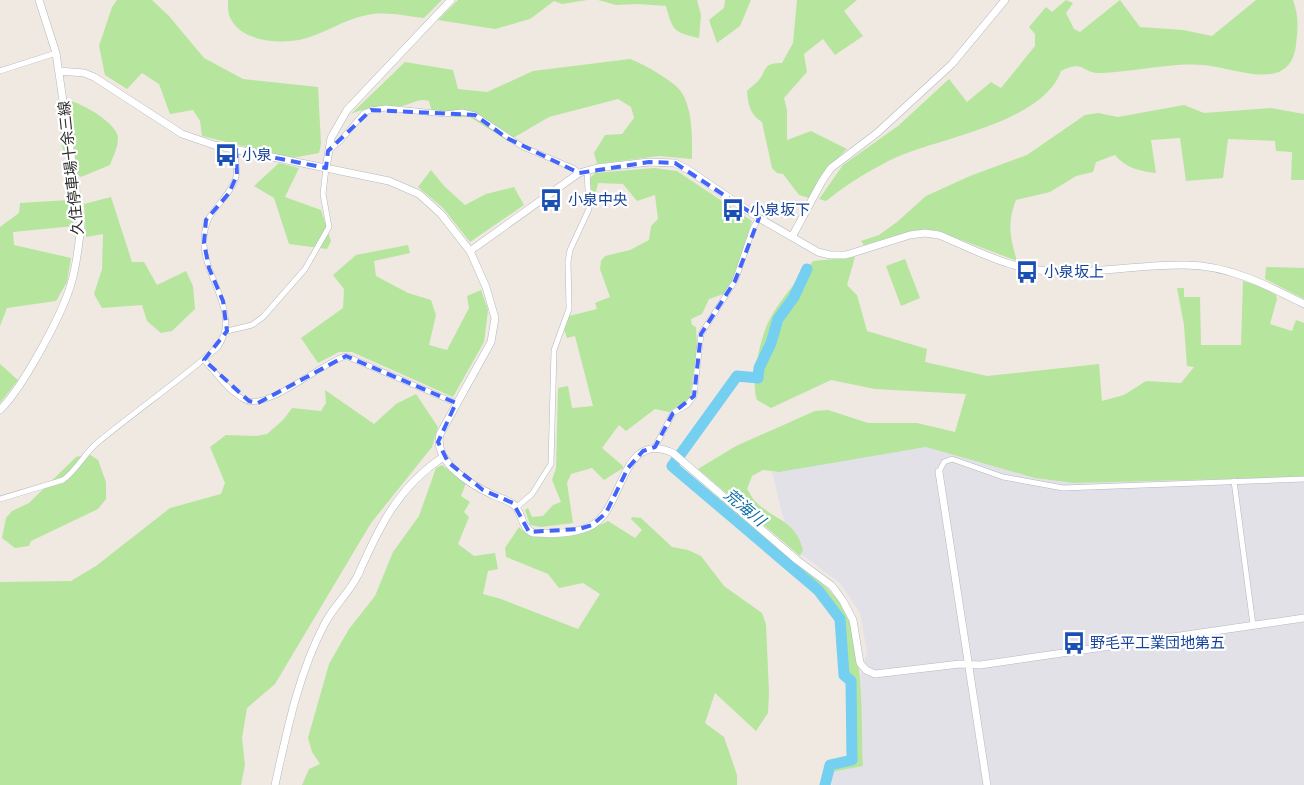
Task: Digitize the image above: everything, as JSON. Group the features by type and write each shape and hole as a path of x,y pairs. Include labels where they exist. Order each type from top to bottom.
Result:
{"street":[{"name":"久住停車場十余三線","path":"0,410 20,385 60,311 71,285 79,248 80,224 59,71 56,53 39,0"},
{"path":"227,331 252,325 263,317 306,269 329,227 323,194 328,150 335,130 352,104 451,0"},
{"path":"792,237 822,180 831,168 877,132 952,64 1005,0"},
{"path":"0,71 56,53"},
{"path":"59,71 84,73 94,78 182,134 236,150 389,180 419,194 441,214 470,251 486,287 495,318 495,328 491,342 456,403 438,442 443,457 467,479 483,490 513,503 517,508 524,528 533,533 579,529 592,525 610,506 622,476 639,454 655,447 673,453 797,560 832,586 853,620 860,663 866,670 875,674 960,664 969,665 1304,618"},
{"path":"328,150 340,141 364,113 371,110 386,108 445,114 462,112 475,115 523,147 573,168 579,173"},
{"path":"0,499 63,480 70,476 95,445 167,390 218,347 227,331 222,301 209,268 204,243 206,220 229,193 237,174 236,150"},
{"path":"470,251 579,173 587,170 649,162 675,163 687,169 759,218 818,252 830,255 846,255 910,235 925,233 939,235 1021,267 1056,271 1110,272 1186,265 1208,268 1260,281 1304,304"},
{"path":"517,508 532,494 552,464 554,350 569,309 568,262 570,250 589,209 587,170"},
{"path":"655,447 673,413 687,405 694,396 701,334 735,281 753,228 759,218"},
{"path":"204,360 234,392 249,402 258,403 266,400 346,356 456,403"},
{"path":"275,785 297,692 324,625 357,575 374,538 403,491 414,479 443,457"},
{"path":"987,785 939,472 944,462 952,459 1003,477 1063,488 1304,479"},
{"path":"1234,481 1253,625"}],"highlighted area":[{"path":"371,110 475,115 507,138 579,173 649,162 675,163 759,218 735,281 701,334 694,396 673,413 655,447 643,451 628,468 606,513 592,525 579,529 529,532 513,503 483,490 448,462 438,442 456,403 346,356 258,403 249,401 204,360 227,331 223,301 209,268 204,243 206,220 229,193 237,175 236,150 326,168 328,151"}],"shaded area":[{"path":"926,447 1035,478 1074,483 1304,476 1304,785 832,785 832,772 863,766 860,677 867,652 860,613 840,583 790,546 772,472"}],"green space":[{"path":"117,0 152,0 169,16 204,58 243,79 318,87 321,144 319,153 292,158 202,136 200,121 193,110 170,114 159,84 142,73 127,89 105,75 99,46 112,7"},
{"path":"228,0 442,0 424,18 389,14 367,15 350,20 308,38 290,41 270,41 249,35 234,24 229,15"},
{"path":"458,0 587,0 562,4 554,1 530,19 495,29 438,20"},
{"path":"598,0 697,0 701,15 699,38 684,34 675,29 670,21 666,6 616,5"},
{"path":"725,0 751,0 740,26 717,43 709,20 724,8"},
{"path":"797,0 857,0 844,11 863,36 835,55 823,39 804,54 807,72 784,98 787,110 787,140 811,131 847,149 824,171 809,198 799,195 783,174 777,173 772,168 762,122 750,109 747,91 759,80 769,65 782,63 793,43"},
{"path":"1066,0 1073,3 1066,13 1074,29 1080,32 1120,0 1140,27 1183,30 1212,36 1256,0 1293,0 1298,22 1296,45 1292,60 1283,70 1272,74 1244,73 1191,64 1100,73 1075,66 1061,71 1051,89 1034,103 1013,115 990,126 897,157 860,177 826,201 819,199 843,165 898,126 949,79 967,102 991,82 1001,88 1035,46 1035,34 1029,27 1046,7 1052,12"},
{"path":"630,59 666,78 682,93 686,100 690,117 692,159 659,156 597,164 594,153 605,135 622,134 634,118 631,107 618,99 549,117 508,141 470,117 455,117 432,112 429,101 426,100 406,105 358,111 351,114 405,62 453,70 458,89 487,92 533,71"},
{"path":"70,101 83,106 106,121 116,132 118,138 110,165 81,177 68,162 61,141 61,119 64,109"},
{"path":"1184,105 1204,113 1271,108 1304,114 1304,180 1291,180 1292,152 1276,151 1275,141 1228,139 1223,178 1186,181 1180,138 1151,140 1156,173 1133,168 1115,155 1096,162 1093,172 1076,176 1050,192 1016,200 1011,216 1011,230 1017,261 935,230 914,230 864,245 861,241 879,235 926,196 970,176 1027,155 1085,115 1098,113 1118,117"},
{"path":"279,163 299,168 285,197 321,210 331,241 327,249 289,244 274,198 254,186"},
{"path":"654,168 677,171 752,221 733,281 726,293 709,299 702,314 691,319 692,325 696,327 697,347 690,398 669,412 655,409 626,431 619,425 602,448 623,468 604,480 592,468 571,474 567,483 573,523 541,527 530,525 525,510 528,508 532,517 543,516 553,505 561,502 552,480 556,468 558,388 568,386 572,408 593,406 575,336 567,338 564,329 569,316 597,309 595,303 610,297 600,269 601,261 605,256 630,250 649,240 651,226 658,219 655,195 637,201 623,184 598,183 594,202 591,202 590,178 595,173"},
{"path":"431,170 444,186 465,205 486,194 514,187 524,205 470,242 443,208 418,187"},
{"path":"111,197 132,262 144,262 157,285 186,271 193,286 195,309 172,331 161,333 147,321 142,305 102,308 94,294 102,269 103,234 86,237 84,204"},
{"path":"69,200 74,226 13,232 14,245 71,258 67,282 56,301 7,308 0,326 0,227 19,213 20,203"},
{"path":"408,245 410,253 374,261 376,276 408,293 431,300 436,315 429,345 447,350 469,308 467,296 481,290 488,310 484,342 453,397 352,352 339,352 318,363 301,338 343,308 344,289 333,275 356,255"},
{"path":"855,257 847,285 857,295 867,331 927,349 925,362 987,376 1099,364 1102,401 1124,395 1146,381 1181,383 1194,367 1187,366 1184,325 1177,288 1184,288 1184,297 1200,297 1201,345 1241,345 1243,281 1260,286 1276,295 1277,299 1270,324 1292,331 1296,320 1304,323 1304,477 1074,483 1035,478 926,447 779,472 763,470 752,476 747,489 755,501 784,522 795,533 800,540 803,550 800,556 698,469 736,446 815,411 828,410 868,423 917,423 955,432 966,394 875,389 831,380 771,408 757,400 755,382 760,346 767,324 780,302 813,261"},
{"path":"905,259 920,298 901,306 886,266"},
{"path":"1266,267 1304,268 1304,299 1265,279"},
{"path":"0,364 18,380 0,403"},
{"path":"325,390 374,424 396,404 416,394 438,427 432,447 371,523 275,684 247,708 242,738 245,765 241,785 0,785 0,582 71,581 96,566 170,508 221,494 225,483 210,447 226,435 257,436 267,434 283,420 292,408 321,411 326,403"},
{"path":"89,454 98,460 106,482 106,499 98,509 31,541 29,546 15,548 2,538 6,518 12,511 29,503 76,457"},
{"path":"676,463 826,587 841,604 849,620 858,660 863,766 832,772 832,767 855,761 853,680 846,673 841,618 820,589 708,499 675,466"},
{"path":"442,465 466,483 461,496 470,502 464,512 469,517 458,544 474,556 495,553 498,569 488,571 483,594 501,599 578,629 600,594 583,583 559,588 548,574 506,557 505,548 519,527 527,533 538,537 550,537 575,534 608,521 635,538 642,530 631,519 632,517 641,518 672,547 688,550 701,556 724,586 762,613 766,624 768,713 756,731 715,693 705,723 724,737 737,775 737,785 302,785 309,769 320,764 312,752 308,738 329,664 349,629 375,596 393,552 419,516 436,468"}],"waterway":[{"name":"荒海川","path":"807,269 794,297 778,319 771,343 759,368 758,378 737,376 672,466 818,590 840,619 844,675 851,681 852,760 830,765 825,785"}],"place":[{"name":"小泉","path":"226,155"},
{"name":"小泉中央","path":"551,200"},
{"name":"小泉坂下","path":"733,210"},
{"name":"小泉坂上","path":"1027,272"},
{"name":"野毛平工業団地第五","path":"1074,643"}]}
